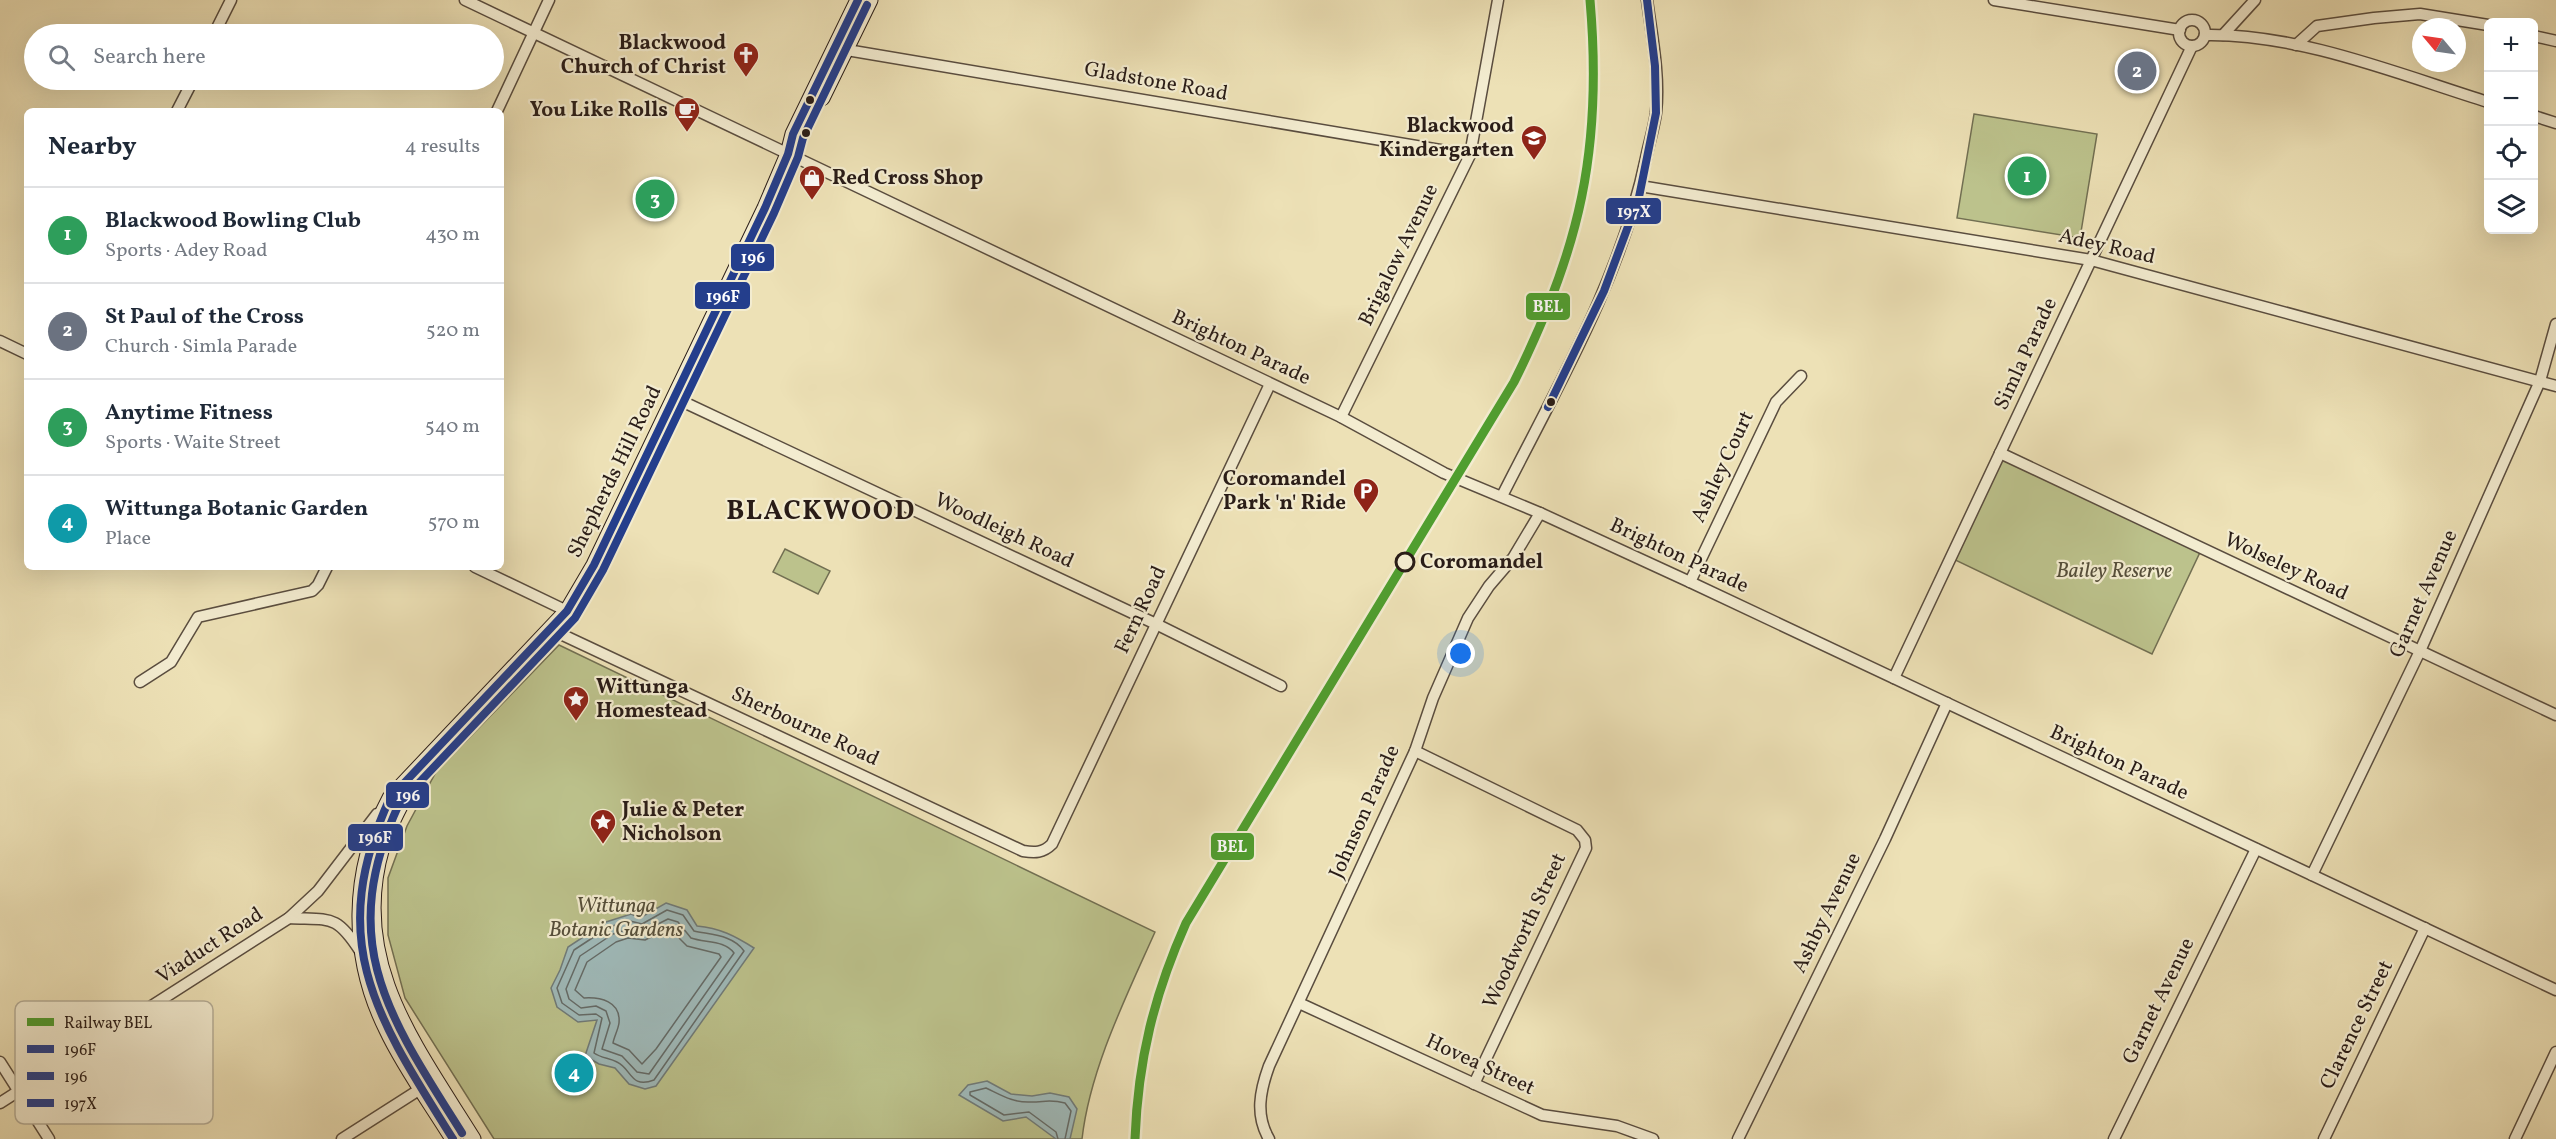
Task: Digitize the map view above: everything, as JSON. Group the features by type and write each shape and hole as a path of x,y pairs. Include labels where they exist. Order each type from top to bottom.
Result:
{"main road":[{"name":"Shepherds Hill Road","path":"840,49 858,0"},
{"name":"Shepherds Hill Road","path":"453,1139 387,1031 366,978 360,951 359,897 377,823 390,798 567,611 594,565 675,398 765,208 788,154 793,134 870,0"},
{"name":"Shepherds Hill Road","path":"419,767 392,822 382,849 373,896 374,945 391,998 436,1079 473,1139"}],"street":[{"path":"219,24 231,0"},
{"name":"Brighton Parade","path":"465,0 1341,417 1444,473 1502,496 1690,582 2556,990"},
{"path":"498,108 549,0"},
{"name":"Brigalow Avenue","path":"1341,417 1470,155 1498,0"},
{"path":"1502,496 1572,361 1604,291 1640,186 1656,113 1655,66 1647,0"},
{"path":"1994,0 2180,30"},
{"path":"2223,35 2255,0"},
{"path":"2296,45 2317,26 2420,14 2484,24"},
{"path":"2193,20 2204,27 2205,35 2201,43 2192,46 2182,42 2180,30 2184,23 2193,20"},
{"path":"2309,33 2310,47"},
{"path":"2205,35 2223,35 2310,47 2484,101"},
{"path":"2538,37 2556,41"},
{"name":"Simla Parade","path":"1894,678 2192,46"},
{"name":"Gladstone Road","path":"840,49 1470,155"},
{"path":"179,108 188,90"},
{"path":"2538,117 2556,123"},
{"name":"Adey Road","path":"1640,186 2091,260 2556,386"},
{"name":"Garnet Avenue","path":"2312,875 2420,651 2540,381 2556,324"},
{"path":"0,341 24,353"},
{"name":"Ashley Court","path":"1690,582 1776,402 1801,376"},
{"name":"Fern Road","path":"1045,850 1052,844 1270,384"},
{"name":"Woodleigh Road","path":"675,398 1156,624 1281,686"},
{"name":"Wolseley Road","path":"2000,453 2556,716"},
{"name":"Johnson Parade","path":"1269,1139 1259,1109 1261,1087 1269,1066 1415,751 1433,698 1468,618 1489,586 1513,558 1540,513"},
{"path":"140,682 171,662 198,617 312,591 318,585 326,570"},
{"path":"481,570 567,611"},
{"name":"Sherbourne Road","path":"550,629 1023,851 1034,853 1045,850"},
{"name":"Ashby Avenue","path":"1738,1139 1885,839 1947,703"},
{"name":"Woodworth Street","path":"1415,751 1577,830 1585,840 1586,848 1474,1084"},
{"name":"Viaduct Road","path":"159,1001 289,918 318,891 390,798"},
{"name":"Garnet Avenue","path":"2114,1139 2256,849"},
{"name":"Viaduct Road","path":"289,918 336,922 348,932 360,951"},
{"name":"Clarence Street","path":"2324,1139 2425,928"},
{"name":"Hovea Street","path":"1299,1003 1542,1115 1617,1126 1653,1139"},
{"path":"2515,1139 2556,1052"},
{"path":"0,1062 15,1086"},
{"path":"342,1139 436,1079"},
{"name":"Viaduct Road","path":"0,1103 15,1093"},
{"path":"39,1124 49,1139"}],"green space":[{"path":"1974,114 2097,134 2080,238 1957,218"},
{"name":"Bailey Reserve","path":"2000,453 2202,548 2152,654 1951,558"},
{"path":"785,549 830,571 818,594 773,572"},
{"name":"Wittunga Botanic Gardens","path":"559,645 1155,932 1101,1060 1086,1113 1082,1139 494,1139 405,998 388,935 388,878 407,826 436,772"}],"water":[{"path":"666,903 687,910 697,926 727,933 754,948 656,1086 645,1089 629,1084 615,1068 599,1064 585,1056 597,1020 578,1022 557,1007 551,988 568,947 606,922 631,914 640,918"},
{"path":"987,1081 1011,1094 1032,1096 1050,1093 1069,1097 1077,1109 1070,1139 1056,1139 1026,1117 1003,1121 959,1095 968,1085"}],"rail line":[{"name":"BEL","path":"1135,1139 1140,1082 1150,1028 1165,976 1186,923 1514,382 1556,287 1582,197 1589,151 1593,104 1590,0"}],"transit line":[{"name":"196F","path":"453,1139 402,1055 382,1016 368,977 361,937 361,895 371,849 390,798 567,611 594,565 765,208 788,154 793,134 858,0"},
{"name":"197X","path":"1548,407 1604,291 1639,197 1656,113 1655,66 1647,0"},
{"name":"196","path":"462,1133 412,1052 393,1015 379,977 372,939 372,898 380,853 399,804 575,618 603,570 774,213 798,157 803,138 867,5"}],"place":[{"name":"St Paul of the Cross","path":"2137,71"},
{"name":"Blackwood Church of Christ","path":"746,78"},
{"name":"You Like Rolls","path":"687,133"},
{"name":"Blackwood Kindergarten","path":"1534,161"},
{"name":"Blackwood Bowling Club","path":"2027,176"},
{"name":"Anytime Fitness","path":"655,199"},
{"name":"Red Cross Shop","path":"812,201"},
{"name":"Coromandel Park 'n' Ride","path":"1366,514"},
{"name":"Coromandel","path":"1405,562"},
{"name":"Wittunga Homestead","path":"576,722"},
{"name":"Julie & Peter Nicholson","path":"603,845"},
{"name":"Wittunga Botanic Garden","path":"574,1073"}],"district":[{"name":"BLACKWOOD","path":"821,512"}]}
